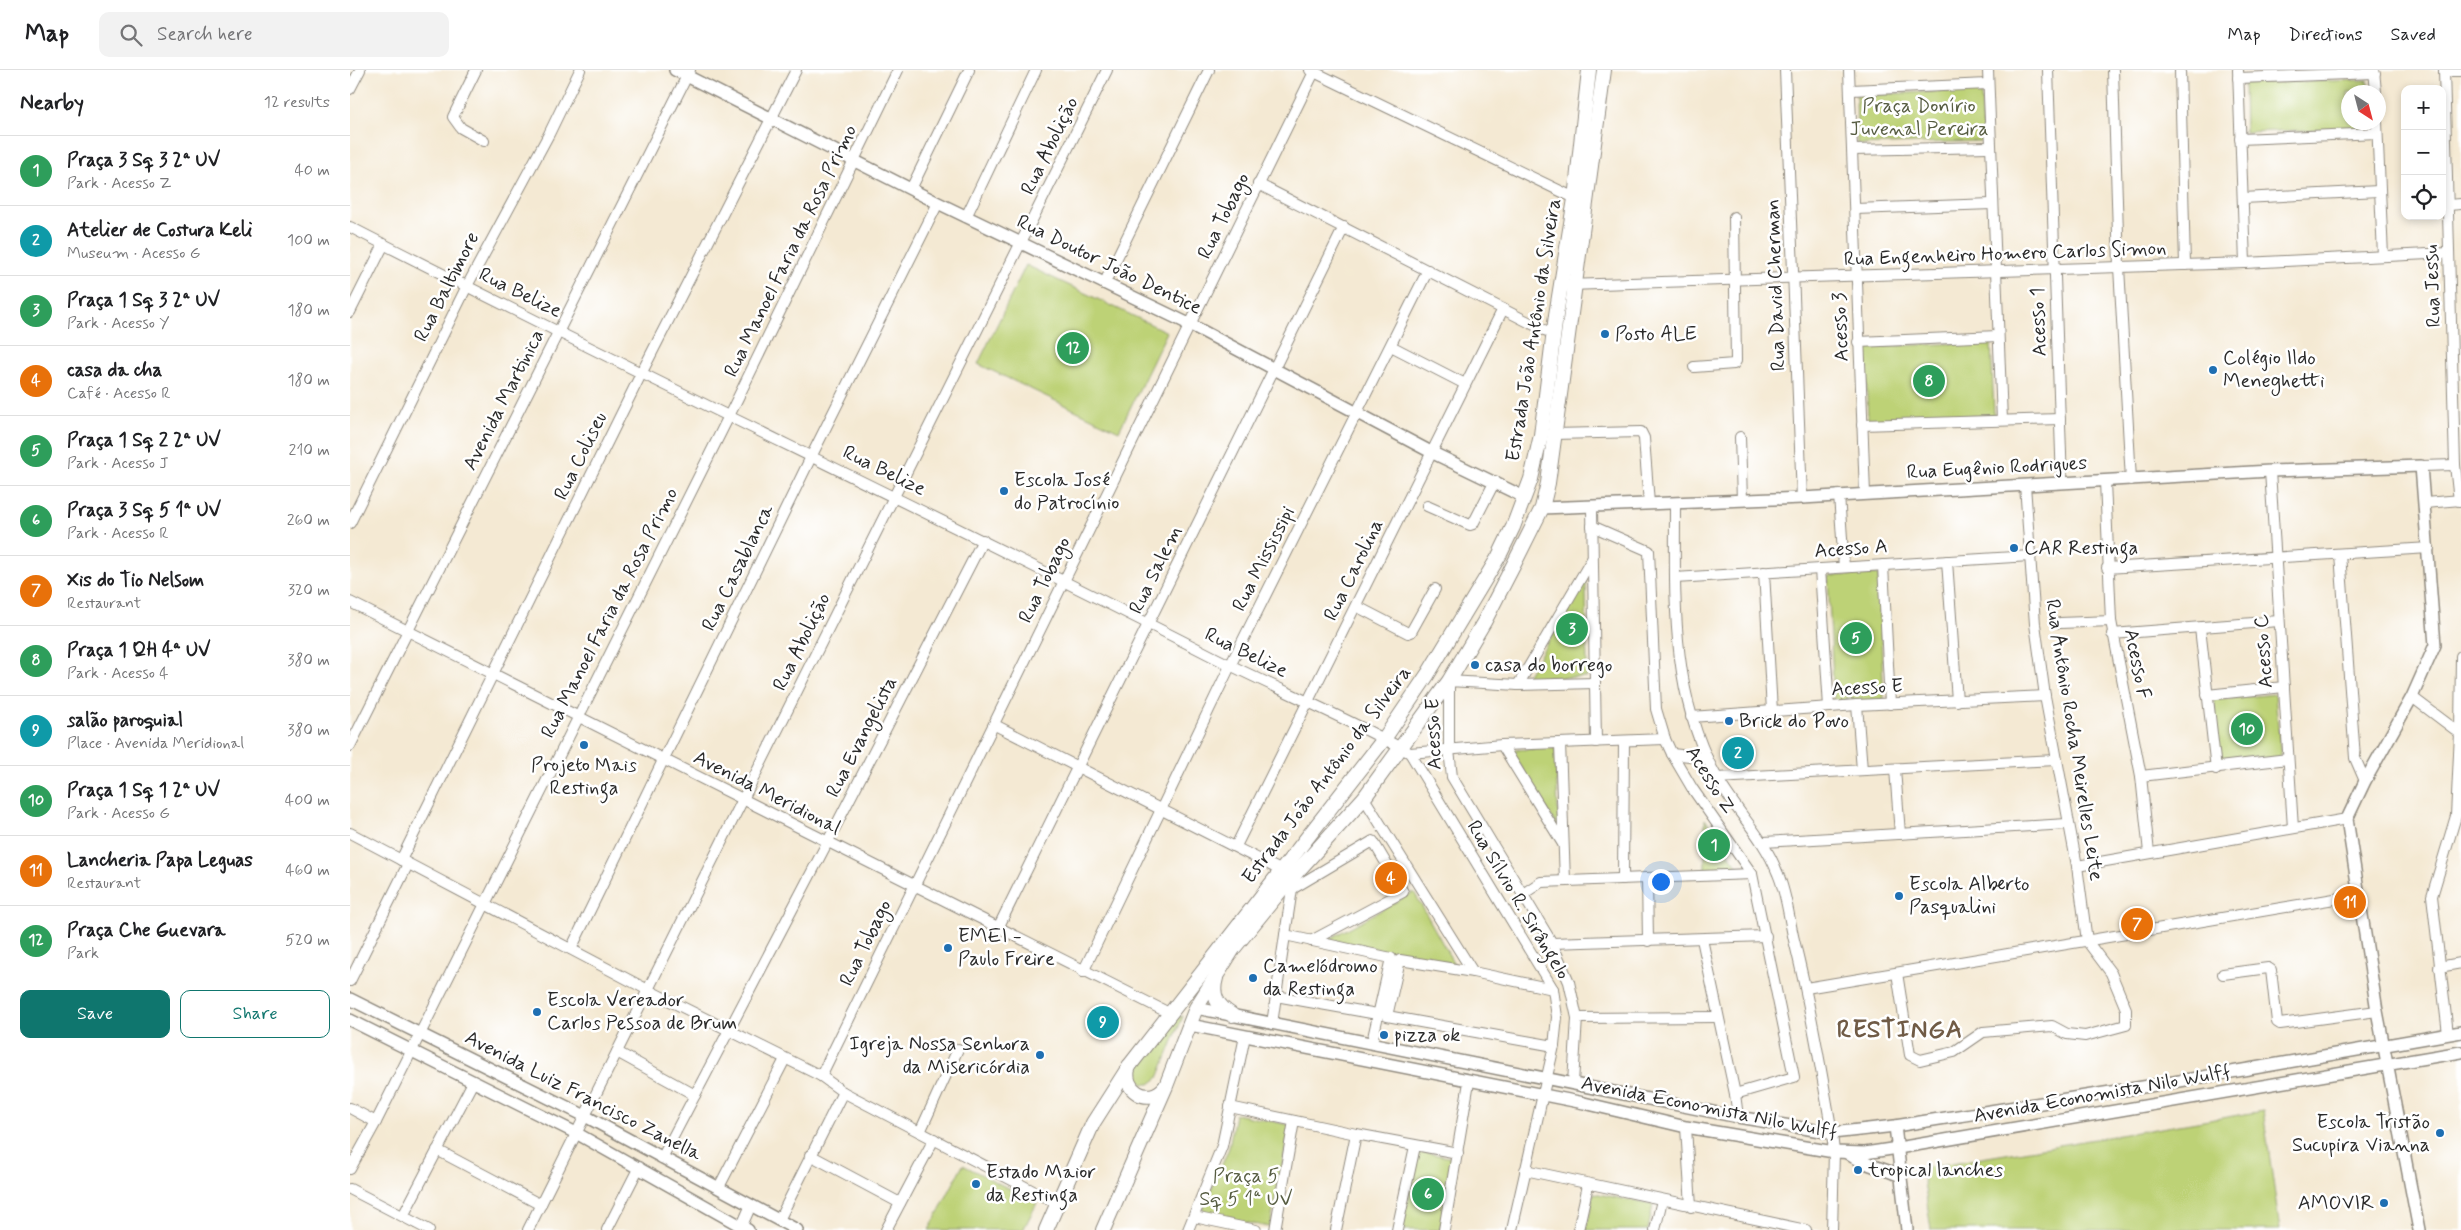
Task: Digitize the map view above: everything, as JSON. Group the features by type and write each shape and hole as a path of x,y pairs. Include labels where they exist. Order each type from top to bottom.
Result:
{"main road":[{"name":"Estrada João Antônio da Silveira","path":"1580,201 1590,70"},
{"name":"Estrada João Antônio da Silveira","path":"1046,1230 1093,1123 1130,1065 1168,1013 1282,871 1384,739 1428,674 1499,556 1514,527 1541,435 1570,316 1568,285 1580,201 1604,70"},
{"name":"Estrada João Antônio da Silveira","path":"1103,1230 1166,1086 1196,1008 1233,949 1406,751 1410,737 1449,681 1484,622 1542,508 1548,483 1554,434 1557,364 1554,333 1556,315 1568,285"},
{"path":"1556,315 1570,316"},
{"path":"1514,527 1529,514 1542,508"},
{"path":"1410,737 1404,736 1403,726 1420,698 1428,674"},
{"path":"1216,977 1214,986 1218,1004 1232,1015"},
{"path":"1168,1013 1196,1008"},
{"path":"1130,1065 1127,1078 1132,1090 1138,1094 1150,1096 1162,1091 1166,1086"}],"street":[{"path":"350,90 360,70"},
{"path":"476,70 453,117 461,128 484,141"},
{"name":"Rua Baltimore","path":"350,523 467,286 549,134 580,70"},
{"name":"Rua Doutor João Dentice","path":"675,70 688,73 772,120 938,203 1191,325 1431,452 1495,481 1524,497"},
{"name":"Rua Coliseu","path":"350,981 494,674 642,372 796,70"},
{"name":"Rua Manoel Faria da Rosa Primo","path":"350,1169 412,1051 729,416 898,70"},
{"path":"911,189 970,70"},
{"path":"966,216 1036,70"},
{"name":"Rua Abolição","path":"528,1230 1107,70"},
{"path":"1104,284 1209,70"},
{"name":"Rua David Cherman","path":"1785,70 1802,498"},
{"name":"Acesso 3","path":"1849,70 1865,494"},
{"path":"1988,70 1989,147 2002,420"},
{"name":"Acesso 1","path":"2048,70 2062,483"},
{"path":"2113,70 2119,267 2131,480"},
{"path":"2180,70 2185,265"},
{"path":"1313,71 1580,201"},
{"name":"Rua Tobago","path":"821,1076 914,885 995,725 1063,580 1191,325 1313,71"},
{"path":"2444,71 2461,71"},
{"name":"Rua Jessu","path":"2444,71 2449,253 2456,267 2455,465 2460,500"},
{"path":"2245,263 2238,74 2375,72 2376,85"},
{"name":"Avenida Martinica","path":"350,746 688,73"},
{"path":"1851,90 1988,84"},
{"path":"2240,139 2352,130"},
{"path":"2377,130 2383,256"},
{"path":"1853,150 1989,147"},
{"path":"1258,184 1554,333"},
{"path":"2243,198 2379,191"},
{"name":"Rua Casablanca","path":"571,949 812,455 938,203"},
{"path":"1855,208 1992,204"},
{"path":"2448,205 2461,204"},
{"path":"1694,367 1734,364 1736,361 1734,217"},
{"name":"Rua Belize","path":"350,227 729,416 894,495 1230,666 1406,751"},
{"name":"Rua Salem","path":"998,928 1344,227"},
{"path":"350,312 384,244"},
{"name":"Rua Engenheiro Homero Carlos Simon","path":"1568,285 2054,270 2449,253"},
{"name":"Rua Mississipi","path":"1084,972 1230,666 1428,270"},
{"name":"Rua Carolina","path":"1236,846 1309,703 1503,309"},
{"path":"1858,342 1998,336"},
{"path":"1390,346 1465,384"},
{"path":"1862,425 2060,419"},
{"path":"1554,434 1641,432 1644,438 1649,504"},
{"path":"1740,438 1742,500"},
{"name":"Rua Eugênio Rodrigues","path":"1542,508 1592,508 1802,498 2270,471 2455,465"},
{"path":"2419,1230 2377,1011 2347,818 2365,781 2412,697 2435,645 2422,466"},
{"name":"Acesso C","path":"2270,471 2293,828"},
{"name":"Acesso F","path":"2106,480 2107,568 2110,620 2141,776 2149,853"},
{"path":"1427,506 1470,525 1473,524 1495,481"},
{"name":"Rua Antônio Rocha Meirelles Leite","path":"2025,485 2035,624 2045,696 2067,824 2077,866 2088,941"},
{"path":"1839,495 1844,567"},
{"path":"2424,503 2460,500"},
{"path":"1675,503 1675,578 1680,667 1691,717 1707,758 1717,778 1764,842 1779,876 1806,988 1832,1133 1840,1152 1832,1230"},
{"path":"1592,508 1596,742"},
{"name":"Acesso Z","path":"1592,526 1648,551 1656,709 1665,739 1692,788 1752,874 1794,1078 1735,1094"},
{"name":"Rua Evangelista","path":"662,1158 983,540"},
{"path":"2107,568 2429,548"},
{"path":"2340,554 2354,758 2365,781"},
{"name":"Acesso A","path":"1675,578 2030,556"},
{"path":"1518,685 1592,559"},
{"path":"1947,561 1957,701"},
{"path":"1883,565 1890,704"},
{"path":"1820,569 1829,707"},
{"path":"1764,572 1772,711"},
{"path":"1356,606 1408,633 1411,632 1435,589"},
{"name":"Avenida Meridional","path":"350,602 1168,1013"},
{"path":"2060,623 2110,620"},
{"path":"2112,634 2280,621"},
{"path":"2200,628 2216,769"},
{"path":"2448,1034 2432,896 2458,816 2461,656"},
{"path":"1449,681 1518,685 1594,683"},
{"name":"Acesso E","path":"1449,681 1449,750 1452,777 1552,943 1569,982 1577,1018 1573,1083"},
{"path":"2207,695 2284,688"},
{"name":"Acesso E","path":"1691,717 1857,705 2045,696"},
{"path":"2412,697 2461,734"},
{"path":"1857,705 1862,770"},
{"path":"995,725 1282,871"},
{"path":"1406,751 1449,750 1502,745 1665,739"},
{"path":"1623,879 1624,741"},
{"path":"1560,743 1564,881"},
{"path":"1502,745 1563,845"},
{"name":"Rua Sílvio R. Sirângelo","path":"1406,751 1553,989 1557,1017 1554,1046 1512,1230"},
{"path":"1672,754 1707,758"},
{"path":"2141,776 2216,769 2288,759"},
{"path":"1717,778 2056,760"},
{"path":"1895,769 1900,834"},
{"path":"1364,798 1473,972"},
{"path":"2077,866 2347,818"},
{"path":"1764,842 2067,824"},
{"path":"351,836 405,862 648,990 821,1076 843,1092 1058,1204"},
{"path":"1272,1024 1285,935 1289,887 1373,841 1403,892 1311,941"},
{"path":"1523,894 1540,882 1752,874"},
{"path":"1647,878 1648,941"},
{"path":"1806,988 2358,895"},
{"path":"1285,935 1395,959 1473,972 1553,989"},
{"path":"1552,943 1766,936"},
{"path":"1702,939 1735,1094 1738,1117"},
{"path":"1897,973 1910,1055 1915,1059 1920,1060 1954,1052 1983,1032 2004,1029 2052,1026 2067,1034 2085,1036 2126,1025 2126,1009 2110,973 2088,941"},
{"path":"1372,1042 1377,1014 1395,959"},
{"path":"1395,959 1387,1016 1554,1046"},
{"path":"2439,967 2461,963"},
{"path":"2223,974 2268,968 2271,970 2277,1022 2280,1024 2377,1011"},
{"path":"1276,996 1377,1014"},
{"name":"Avenida Luiz Francisco Zanella","path":"350,999 585,1116 796,1230"},
{"name":"Avenida Economista Nilo Wulff","path":"1196,1008 1738,1117 1832,1133 1895,1126 2461,1032"},
{"path":"1577,1018 1718,1018"},
{"name":"Avenida Luiz Francisco Zanella","path":"350,1020 576,1133 639,1167 743,1229"},
{"name":"Avenida Economista Nilo Wulff","path":"1190,1025 1686,1127 1840,1152 1865,1153 2461,1052"},
{"path":"1188,1230 1222,1146 1245,1036"},
{"path":"920,1132 958,1049"},
{"path":"617,1052 695,1095"},
{"path":"719,1187 785,1059"},
{"path":"403,1216 473,1082"},
{"path":"1444,1230 1469,1082"},
{"path":"778,1220 843,1092"},
{"path":"1230,1107 1294,1122 1458,1153"},
{"path":"350,1108 376,1122"},
{"path":"1275,1230 1294,1122"},
{"path":"1895,1126 1907,1230"},
{"path":"1686,1127 1691,1207"},
{"path":"1336,1230 1356,1134"},
{"path":"886,1230 934,1139"},
{"path":"1397,1230 1415,1146"},
{"path":"437,1150 540,1205"},
{"path":"1840,1152 1865,1164 1884,1168 1901,1176"},
{"path":"810,1155 900,1203"},
{"path":"606,1230 639,1167"},
{"path":"1525,1170 1691,1207 1806,1230"},
{"path":"1578,1230 1588,1185"},
{"path":"350,1189 429,1230"},
{"path":"1655,1230 1662,1200"},
{"path":"743,1229 751,1205"},
{"path":"1194,1216 1256,1230"}],"green space":[{"path":"2368,80 2368,85 2341,85 2341,129 2245,132 2244,83"},
{"name":"Praça Donírio Juvenal Pereira","path":"1981,90 1983,141 1857,145 1856,95"},
{"path":"1026,265 1167,332 1119,431 978,364"},
{"path":"1991,342 1994,415 1868,421 1865,347"},
{"path":"1878,574 1884,700 1834,702 1828,576"},
{"path":"1586,580 1587,677 1526,678"},
{"path":"2275,694 2281,758 2220,763 2214,700"},
{"path":"1555,748 1559,829 1511,750"},
{"path":"1705,819 1741,871 1705,871"},
{"path":"1414,892 1454,964 1329,939"},
{"path":"1183,1016 1158,1078 1150,1084 1143,1084 1136,1075 1137,1068 1172,1019"},
{"path":"2263,1111 2280,1230 1931,1230 1922,1168"},
{"name":"Praça 5 Sq 5 1ª UV","path":"1235,1114 1290,1125 1270,1227 1201,1214 1229,1148"},
{"path":"1418,1151 1453,1158 1440,1230 1402,1230"},
{"name":"Estado Maior da Restinga","path":"963,1165 1037,1203 1023,1230 929,1230"},
{"path":"1594,1193 1653,1205 1648,1230 1586,1230"}],"place":[{"name":"Posto ALE","path":"1605,334"},
{"name":"Praça Che Guevara","path":"1073,348"},
{"name":"Colégio Ildo Meneghetti","path":"2213,370"},
{"name":"Praça 1 QH 4ª UV","path":"1929,381"},
{"name":"Escola José do Patrocínio","path":"1004,491"},
{"name":"CAR Restinga","path":"2014,548"},
{"name":"Praça 1 Sq 3 2ª UV","path":"1572,629"},
{"name":"Praça 1 Sq 2 2ª UV","path":"1856,638"},
{"name":"casa do borrego","path":"1475,665"},
{"name":"Brick do Povo","path":"1729,721"},
{"name":"Praça 1 Sq 1 2ª UV","path":"2247,729"},
{"name":"Projeto Mais Restinga","path":"584,745"},
{"name":"Atelier de Costura Keli","path":"1738,753"},
{"name":"Praça 3 Sq 3 2ª UV","path":"1714,845"},
{"name":"casa da cha","path":"1391,878"},
{"name":"Escola Alberto Pasqualini","path":"1899,896"},
{"name":"Lancheria Papa Leguas","path":"2350,902"},
{"name":"Xis do Tio Nelsom","path":"2137,924"},
{"name":"EMEI - Paulo Freire","path":"948,948"},
{"name":"Camelódromo da Restinga","path":"1253,978"},
{"name":"Escola Vereador Carlos Pessoa de Brum","path":"537,1012"},
{"name":"salão paroquial","path":"1103,1022"},
{"name":"pizza ok","path":"1384,1035"},
{"name":"Igreja Nossa Senhora da Misericórdia","path":"1040,1055"},
{"name":"Escola Tristão Sucupira Vianna","path":"2440,1133"},
{"name":"tropical lanches","path":"1858,1170"},
{"name":"Estado Maior da Restinga","path":"976,1184"},
{"name":"Praça 3 Sq 5 1ª UV","path":"1428,1194"},
{"name":"AMOVIR","path":"2384,1203"}],"district":[{"name":"RESTINGA","path":"1900,1030"}]}
